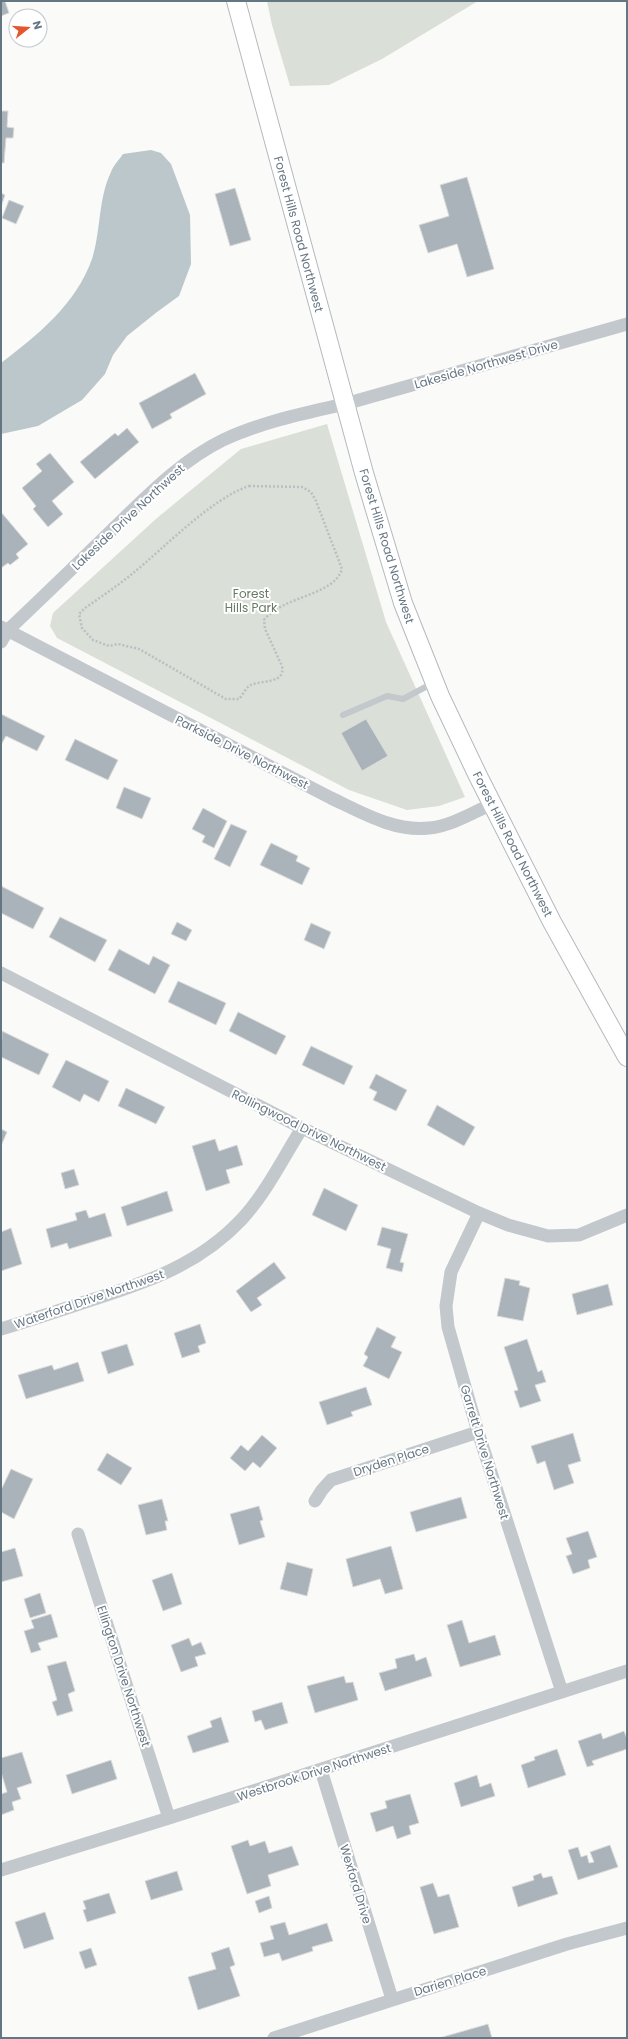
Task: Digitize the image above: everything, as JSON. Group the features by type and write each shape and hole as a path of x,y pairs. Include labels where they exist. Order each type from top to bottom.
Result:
{"main road":[{"name":"Forest Hills Road Northwest","path":"236,1 345,404 403,603 434,682 492,804 552,922 627,1057"}],"street":[{"name":"Lakeside Northwest Drive","path":"345,404 627,324"},
{"name":"Lakeside Drive Northwest","path":"1,642 5,628 174,472 198,455 222,440 247,429 345,404"},
{"name":"Parkside Drive Northwest","path":"5,628 331,798 386,823 400,826 434,827 463,818 492,804"},
{"name":"Rollingwood Drive Northwest","path":"1,973 302,1128 479,1213 508,1225 548,1236 579,1235 627,1215"},
{"name":"Waterford Drive Northwest","path":"1,1329 145,1283 184,1265 216,1243 243,1218 302,1128"},
{"name":"Garrett Drive Northwest","path":"479,1213 451,1272 446,1306 448,1327 478,1432 562,1692"},
{"name":"Dryden Place","path":"315,1501 331,1480 478,1432"},
{"name":"Ellington Drive Northwest","path":"78,1534 169,1818"},
{"name":"Westbrook Drive Northwest","path":"1,1870 321,1770 627,1671"},
{"name":"Wexford Drive","path":"321,1770 392,1999"},
{"name":"Darien Place","path":"274,2038 567,1944 627,1928"}],"lane":[{"path":"343,714 387,696 403,699 434,682"}],"path":[{"path":"249,486 302,487 311,492 316,501 342,569 336,581 269,612 264,620 265,629 283,671 281,676 274,680 252,684 239,699 232,700 207,690 139,649 118,644 109,646 94,640 82,628 79,619 79,614 85,608 131,575 217,503 237,490 249,486"}],"green space":[{"path":"267,1 478,1 382,59 329,85 290,86 272,25"},
{"name":"Forest Hills Park","path":"327,424 386,622 465,797 439,806 407,810 349,790 57,638 50,626 53,613 157,518 241,449"}],"shaded area":[{"path":"151,150 161,153 171,164 190,215 191,264 179,296 127,336 113,355 105,374 82,400 38,426 1,434 1,363 42,330 66,304 85,275 95,248 107,182 115,165 123,154"}],"building":[{"path":"1,1 5,1 8,13 1,16"},
{"path":"1,111 8,111 7,127 14,128 13,138 6,138 4,163 1,163"},
{"path":"467,177 494,269 467,277 457,244 428,253 419,225 449,216 440,185"},
{"path":"235,188 251,240 230,246 215,194"},
{"path":"1,193 5,195 1,207"},
{"path":"9,200 24,206 16,224 2,218"},
{"path":"195,373 206,394 170,414 172,418 152,429 139,403"},
{"path":"127,428 139,442 95,479 80,462 115,433 118,436"},
{"path":"50,453 74,482 52,501 63,514 48,527 33,509 36,506 22,488 42,471 36,464"},
{"path":"1,512 28,544 16,554 19,558 10,565 8,563 1,568"},
{"path":"1,714 45,736 37,751 6,736 1,745"},
{"path":"366,719 388,756 362,771 341,733"},
{"path":"75,739 118,760 108,780 65,760"},
{"path":"124,787 151,798 142,819 116,808"},
{"path":"203,808 227,821 214,848 202,842 205,836 192,829"},
{"path":"231,824 247,831 230,867 214,859"},
{"path":"271,843 298,856 296,861 310,868 302,885 260,865"},
{"path":"1,886 44,908 33,929 1,913"},
{"path":"60,917 107,940 95,962 49,937"},
{"path":"177,922 192,930 186,941 171,934"},
{"path":"311,923 331,932 324,949 304,940"},
{"path":"119,949 149,965 153,956 170,965 155,994 108,970"},
{"path":"178,981 226,1003 216,1025 168,1002"},
{"path":"238,1012 286,1036 276,1055 229,1031"},
{"path":"2,1031 49,1054 39,1075 1,1057"},
{"path":"311,1046 353,1066 344,1085 302,1065"},
{"path":"66,1060 109,1081 99,1102 84,1094 80,1102 52,1087"},
{"path":"376,1074 407,1090 396,1111 373,1100 377,1092 369,1088"},
{"path":"126,1088 165,1107 156,1124 118,1106"},
{"path":"437,1105 475,1127 464,1146 427,1125"},
{"path":"1,1129 7,1132 1,1146"},
{"path":"215,1139 219,1151 237,1145 243,1165 226,1170 230,1183 206,1191 192,1146"},
{"path":"74,1169 79,1185 65,1189 61,1173"},
{"path":"324,1188 358,1205 346,1231 312,1215"},
{"path":"167,1191 173,1211 127,1226 121,1207"},
{"path":"86,1210 89,1218 105,1213 112,1236 69,1249 67,1243 51,1248 46,1229 77,1220 75,1213"},
{"path":"382,1227 408,1234 400,1262 404,1263 402,1272 386,1268 391,1249 377,1245"},
{"path":"11,1228 22,1264 1,1271 1,1232"},
{"path":"274,1262 286,1278 257,1298 262,1305 251,1312 236,1291"},
{"path":"505,1278 520,1281 519,1285 530,1288 523,1321 497,1316"},
{"path":"608,1284 613,1305 577,1315 572,1294"},
{"path":"200,1324 206,1343 198,1346 200,1352 182,1358 174,1333"},
{"path":"377,1327 396,1337 391,1347 402,1352 389,1379 363,1366 368,1357 364,1354"},
{"path":"527,1339 538,1372 542,1370 546,1382 535,1385 541,1401 520,1408 514,1391 518,1390 504,1347"},
{"path":"127,1344 134,1365 108,1374 101,1352"},
{"path":"78,1362 84,1381 26,1399 18,1375 52,1365 54,1370"},
{"path":"366,1387 372,1405 351,1412 353,1416 327,1425 319,1402"},
{"path":"573,1433 581,1461 568,1465 574,1483 554,1490 545,1461 537,1464 531,1446"},
{"path":"262,1435 277,1448 260,1468 253,1462 245,1471 230,1458 241,1445 248,1451"},
{"path":"107,1453 132,1468 121,1485 97,1470"},
{"path":"11,1469 33,1479 14,1519 1,1512 1,1490"},
{"path":"461,1497 467,1518 416,1532 410,1512"},
{"path":"162,1499 168,1521 165,1521 167,1530 146,1535 138,1505"},
{"path":"259,1506 263,1520 260,1521 265,1537 239,1545 230,1514"},
{"path":"588,1531 597,1557 588,1560 590,1568 573,1574 566,1556 572,1554 566,1538"},
{"path":"391,1546 403,1589 385,1594 380,1579 353,1587 346,1559"},
{"path":"15,1548 23,1576 1,1582 1,1552"},
{"path":"287,1562 313,1569 307,1596 280,1589"},
{"path":"172,1573 182,1604 163,1611 152,1580"},
{"path":"40,1593 46,1613 30,1618 24,1599"},
{"path":"51,1614 58,1637 38,1643 41,1650 31,1653 24,1631 34,1628 31,1620"},
{"path":"462,1620 469,1643 495,1635 501,1655 460,1667 447,1625"},
{"path":"189,1638 192,1646 201,1642 206,1654 195,1657 198,1666 181,1672 171,1645"},
{"path":"414,1654 416,1661 426,1657 432,1676 385,1691 379,1673 397,1668 395,1659"},
{"path":"66,1661 75,1691 68,1694 73,1711 57,1716 52,1702 57,1700 47,1666"},
{"path":"344,1676 346,1683 353,1682 358,1700 315,1713 307,1686"},
{"path":"282,1702 288,1723 265,1730 261,1720 255,1722 252,1711"},
{"path":"221,1717 229,1742 193,1753 187,1736 212,1727 210,1721"},
{"path":"624,1731 627,1739 627,1749 592,1761 594,1765 587,1767 578,1741 601,1733 603,1739"},
{"path":"557,1749 566,1775 528,1788 521,1765 535,1760 534,1757"},
{"path":"22,1752 32,1783 17,1788 21,1799 12,1802 14,1810 1,1815 1,1794 7,1792 1,1772 1,1758"},
{"path":"111,1760 117,1779 72,1794 66,1775"},
{"path":"477,1775 480,1787 491,1783 495,1796 461,1807 454,1783"},
{"path":"410,1794 419,1823 409,1826 411,1834 397,1839 393,1826 376,1832 370,1813 387,1808 385,1801"},
{"path":"248,1840 250,1846 265,1841 269,1853 292,1846 299,1865 268,1875 271,1886 247,1894 231,1846"},
{"path":"610,1845 618,1867 578,1880 568,1850 578,1847 581,1857 587,1855 589,1863 594,1862 590,1852"},
{"path":"177,1871 183,1890 151,1900 145,1881"},
{"path":"541,1873 543,1878 552,1876 558,1894 518,1907 512,1887 534,1880 533,1876"},
{"path":"433,1883 438,1897 449,1894 459,1927 434,1934 420,1887"},
{"path":"109,1893 116,1913 87,1922 83,1910 86,1909 83,1901"},
{"path":"269,1896 272,1908 259,1913 255,1901"},
{"path":"45,1912 54,1939 24,1949 15,1922"},
{"path":"285,1922 289,1935 327,1923 333,1941 312,1947 313,1951 282,1961 279,1953 264,1957 260,1943 274,1939 270,1926"},
{"path":"229,1947 235,1965 230,1967 240,1996 198,2010 188,1977 216,1969 211,1953"},
{"path":"91,1948 97,1965 85,1969 79,1952"},
{"path":"488,2024 492,2038 439,2038"}]}
